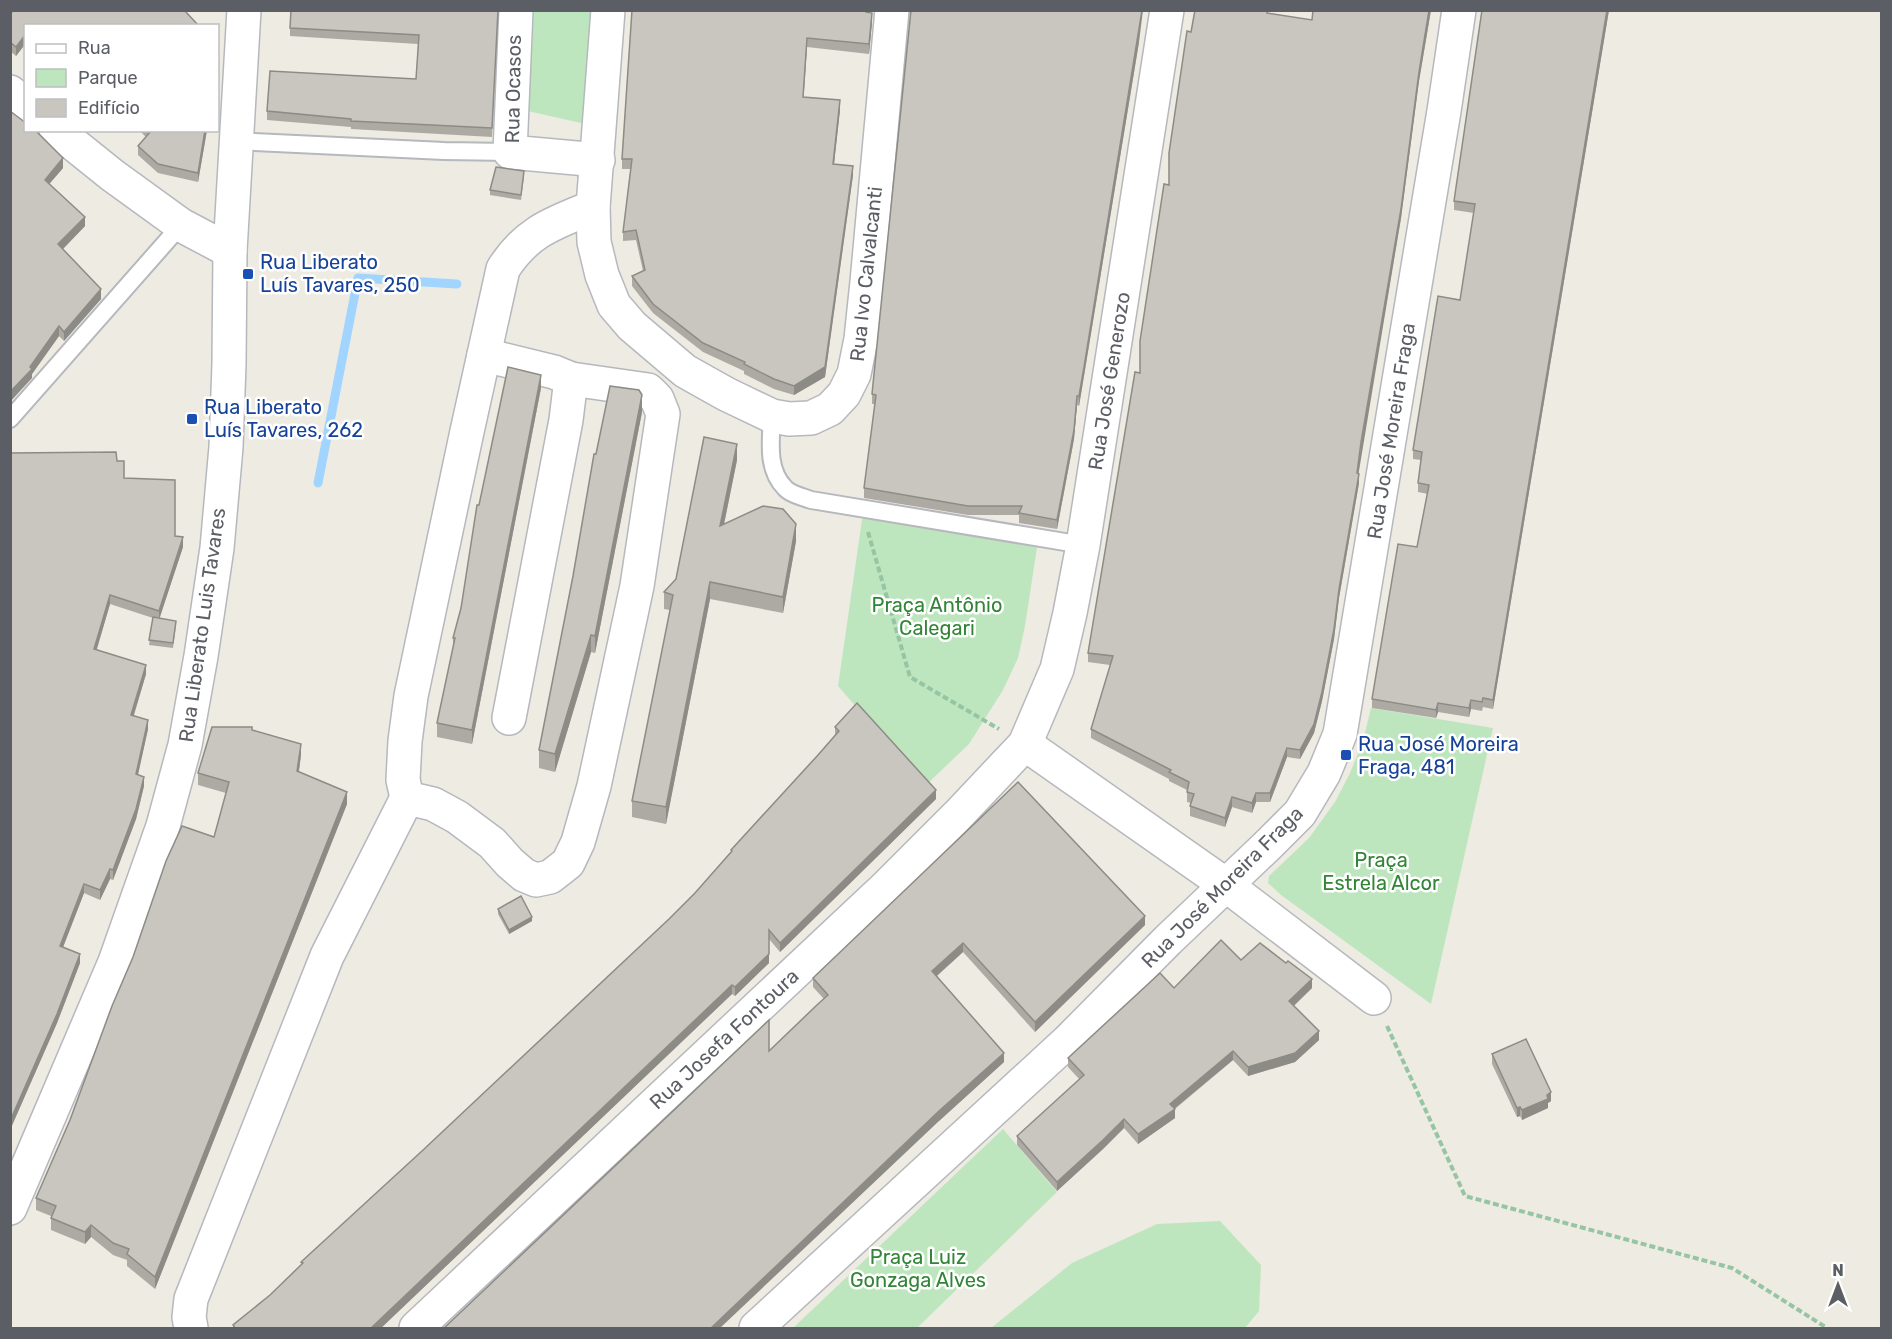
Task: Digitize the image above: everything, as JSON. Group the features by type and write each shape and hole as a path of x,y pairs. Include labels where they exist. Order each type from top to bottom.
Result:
{"street":[{"name":"Rua Liberato Luis Tavares","path":"10,1208 115,962 163,826 185,746 217,548 226,447 230,364 230,250 244,10"},
{"name":"Rua Ocasos","path":"516,10 510,152 598,160"},
{"name":"Rua Ivo Calvalcanti","path":"608,10 593,207 594,242 602,275 614,305 632,326 685,371 772,416 789,419 811,418 830,409 844,394 854,374 861,339 867,282 892,10"},
{"name":"Rua José Generozo","path":"1025,744 1057,669 1070,613 1083,545 1167,10"},
{"name":"Rua José Moreira Fraga","path":"756,1329 1068,1041 1300,813 1324,773 1340,734 1443,123 1458,10"},
{"path":"10,92 24,103"},
{"path":"58,132 112,176 181,225 230,250"},
{"path":"191,1329 189,1317 191,1299 323,967 407,798 403,780 411,696 503,269 512,254 527,239 555,223 593,207"},
{"path":"407,798 434,804 457,817 492,843 524,875 536,880 550,877 568,863 578,842 594,786 638,586 663,414 657,399 648,390 571,379 554,372 484,355"},
{"path":"509,718 566,420 571,379"},
{"path":"1025,744 1226,885 1374,998"},
{"name":"Rua Josefa Fontoura","path":"416,1329 888,885 1025,744"}],"lane":[{"path":"235,141 510,152"},
{"path":"10,419 181,225"},
{"path":"772,416 770,449 773,470 786,490 811,500 1083,545"}],"path":[{"path":"866,524 910,677 1025,744"},
{"path":"1374,998 1465,1196 1732,1268 1827,1329"}],"green space":[{"path":"534,11 593,11 585,124 528,111"},
{"name":"Praça Antônio Calegari","path":"863,513 1038,541 1018,658 1003,690 969,744 925,786 838,686"},
{"name":"Praça Estrela Alcor","path":"1371,708 1493,728 1431,1004 1281,895 1268,883 1269,876 1309,838 1335,802 1363,741"},
{"name":"Praça Luiz Gonzaga Alves","path":"1003,1129 1057,1192 917,1328 793,1328"},
{"path":"1220,1221 1261,1265 1259,1311 1245,1328 991,1328 1072,1263 1157,1224"}],"building":[{"path":"184,10 197,24 24,24 24,37 16,47 10,42 10,14 13,11"},
{"path":"291,10 498,10 492,128 351,121 351,119 267,111 270,71 416,79 419,35 290,28"},
{"path":"632,10 866,10 872,13 869,44 807,38 803,97 840,100 833,164 853,166 825,367 794,386 774,379 744,364 745,362 703,343 653,304 632,276 645,270 636,230 623,232 632,159 622,159"},
{"path":"911,10 1142,10 1084,367 1079,396 1077,396 1074,430 1057,520 1019,513 1022,506 968,506 864,488 876,395 872,394"},
{"path":"1195,10 1267,10 1267,13 1312,20 1313,10 1429,10 1401,209 1361,442 1357,473 1359,474 1334,629 1314,724 1300,750 1287,748 1270,793 1256,793 1252,803 1232,797 1225,818 1190,806 1194,794 1187,792 1189,782 1169,772 1171,770 1091,729 1113,656 1088,653 1135,372 1140,373 1140,341 1164,184 1169,185 1169,153 1187,31 1191,32"},
{"path":"1482,10 1607,10 1493,700 1483,698 1482,702 1471,700 1469,708 1438,703 1436,710 1372,699 1398,544 1417,547 1429,485 1418,483 1422,452 1413,450 1438,296 1460,300 1475,204 1454,201"},
{"path":"10,111 24,122 24,132 37,132 63,158 45,180 85,217 58,244 101,289 64,332 59,326 30,367 32,369 10,392"},
{"path":"150,132 205,132 198,173 158,164 138,146"},
{"path":"496,167 524,171 521,195 490,190"},
{"path":"508,367 541,375 472,730 437,723 461,608 477,505 479,505"},
{"path":"610,386 639,390 642,395 595,636 591,635 555,754 539,750 594,454 596,454"},
{"path":"704,437 737,444 720,526 763,506 783,509 796,524 783,597 710,582 666,807 632,801 673,595 664,592 676,579"},
{"path":"116,452 117,461 124,461 124,478 175,480 175,536 183,537 159,611 110,595 94,649 146,665 131,715 148,720 136,774 144,777 136,809 113,870 110,869 100,890 84,884 60,946 80,954 57,1014 10,1121 10,453"},
{"path":"153,617 176,621 173,643 149,640"},
{"path":"857,703 936,790 780,943 769,930 769,954 735,987 732,985 370,1329 236,1329 233,1325 270,1295 303,1263 301,1262 695,893 839,731 835,727"},
{"path":"212,727 252,727 252,730 301,744 297,771 347,792 155,1277 127,1254 129,1249 113,1243 91,1225 85,1232 51,1218 56,1206 36,1198 70,1120 112,1006 133,957 166,861 182,826 214,837 229,782 198,773"},
{"path":"1018,782 1145,916 1035,1022 963,943 932,971 1004,1053 939,1111 710,1329 443,1329 769,1020 769,1051 828,995 813,978"},
{"path":"521,896 532,917 509,930 498,909"},
{"path":"1221,940 1241,960 1260,943 1312,979 1289,1001 1319,1031 1295,1053 1248,1067 1233,1051 1170,1104 1175,1109 1138,1134 1124,1119 1057,1182 1017,1136 1084,1075 1068,1058 1160,973 1174,988"},
{"path":"1526,1039 1551,1092 1547,1095 1548,1099 1522,1110 1520,1107 1517,1108 1492,1054"}],"waterway":[{"path":"318,483 358,278 457,284"}],"place":[{"name":"Rua Liberato Luís Tavares, 250","path":"248,274"},
{"name":"Rua Liberato Luís Tavares, 262","path":"192,419"},
{"name":"Rua José Moreira Fraga, 481","path":"1346,755"}]}
